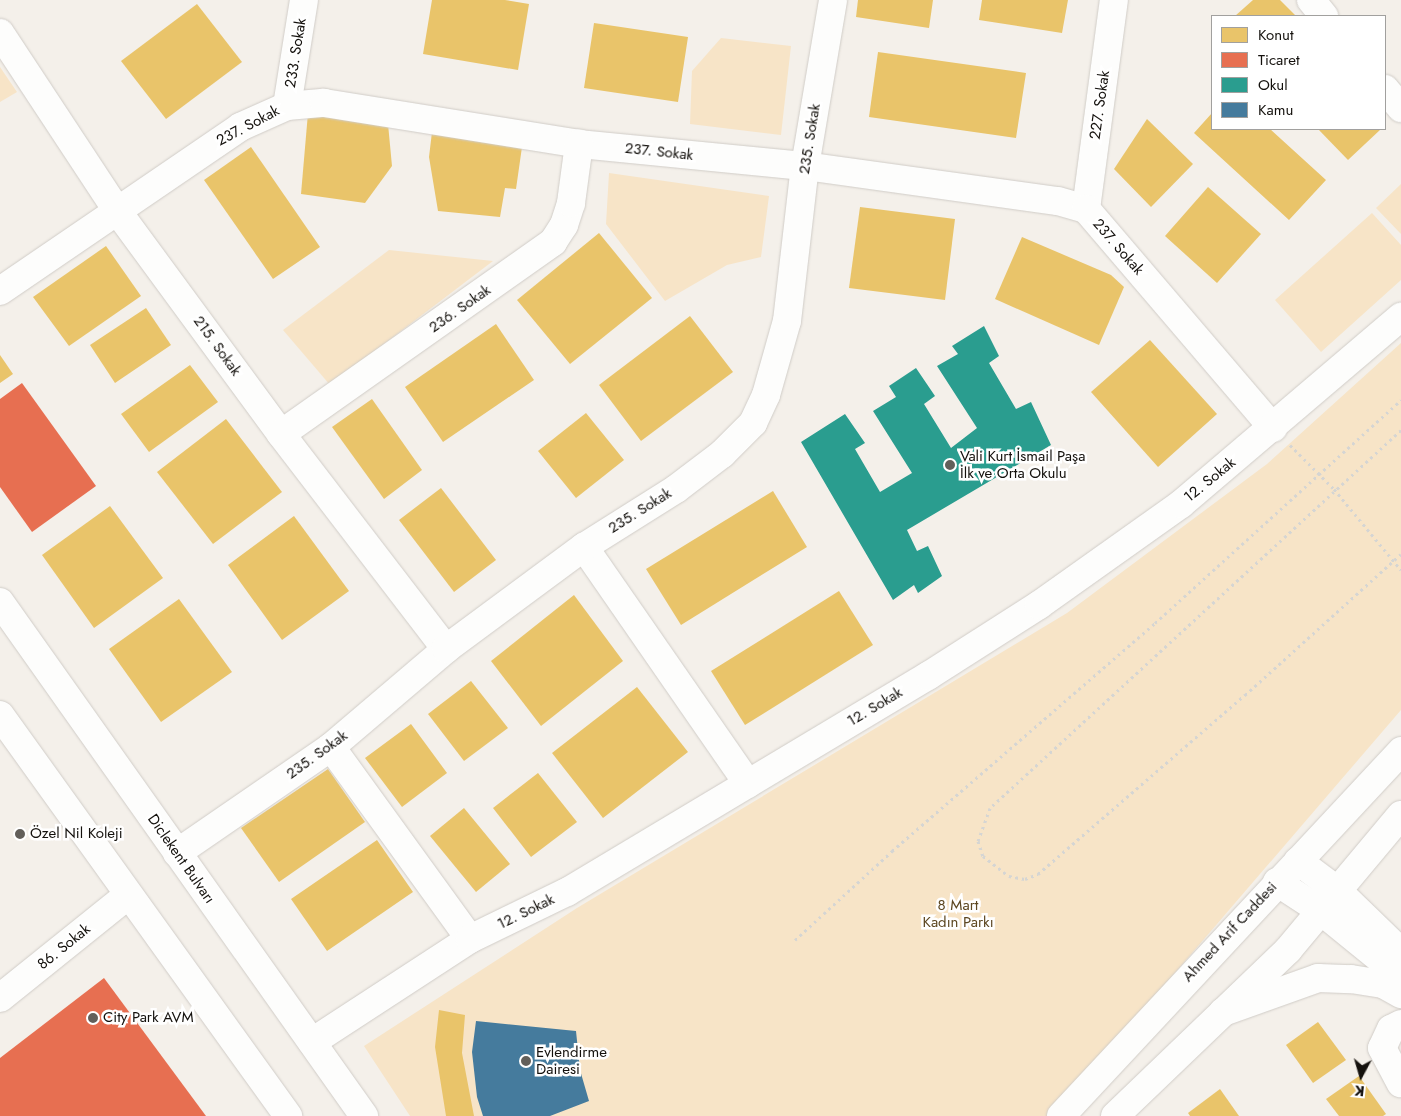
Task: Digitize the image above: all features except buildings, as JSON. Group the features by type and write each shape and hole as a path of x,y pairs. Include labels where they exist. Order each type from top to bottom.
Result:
{"street":[{"name":"233. Sokak","path":"287,106 304,0"},
{"name":"235. Sokak","path":"176,853 331,747 446,649 584,546 676,489 722,454 753,423 766,395 787,320 804,166 833,0"},
{"name":"227. Sokak","path":"1086,209 1114,0"},
{"path":"1310,0 1323,15"},
{"name":"215. Sokak","path":"0,34 118,212 281,434 446,649"},
{"path":"1386,90 1401,108"},
{"name":"237. Sokak","path":"0,292 232,132 287,106 324,103 579,144 804,166 1058,201 1086,209 1273,428"},
{"name":"236. Sokak","path":"281,434 553,242 564,226 571,203 579,144"},
{"name":"12. Sokak","path":"312,1042 470,939 567,892 748,784 1039,605 1181,504 1401,318"},
{"path":"584,546 748,784"},
{"name":"Diclekent Bulvarı","path":"0,602 364,1116"},
{"path":"0,715 288,1116"},
{"path":"331,747 470,939"},
{"name":"Ahmed Arif Caddesi","path":"1061,1116 1401,751"},
{"path":"1123,1113 1223,1012 1288,950 1401,815"},
{"path":"1298,861 1329,901 1401,976"},
{"path":"1277,882 1329,901 1401,952"},
{"name":"86. Sokak","path":"0,998 128,895"},
{"path":"1223,1012 1318,978 1351,979 1383,984 1401,994"},
{"path":"1401,1024 1391,1030 1382,1048 1401,1083"}],"path":[{"path":"794,940 892,851 1155,623 1401,400"},
{"path":"1273,428 1334,489 1401,570"},
{"path":"1401,430 1334,489 990,808 978,841 983,856 1009,876 1025,879 1038,874 1245,696 1401,554"}],"green space":[{"path":"721,38 791,46 781,135 690,124 692,71"},
{"path":"0,67 17,92 0,102"},
{"path":"609,173 769,196 761,257 727,265 665,301 606,224"},
{"path":"1401,184 1401,234 1376,208"},
{"path":"1372,213 1401,245 1401,280 1321,352 1275,300"},
{"path":"389,250 493,261 330,385 283,330"},
{"name":"8 Mart Kadın Parkı","path":"1401,343 1401,710 1052,1116 410,1116 364,1046 577,908 1067,613 1267,464"}],"place":[{"name":"Vali Kurt İsmail Paşa İlk ve Orta Okulu","path":"950,465"},
{"name":"Özel Nil Koleji","path":"20,834"},
{"name":"City Park AVM","path":"93,1018"},
{"name":"Evlendirme Dairesi","path":"526,1061"}]}
